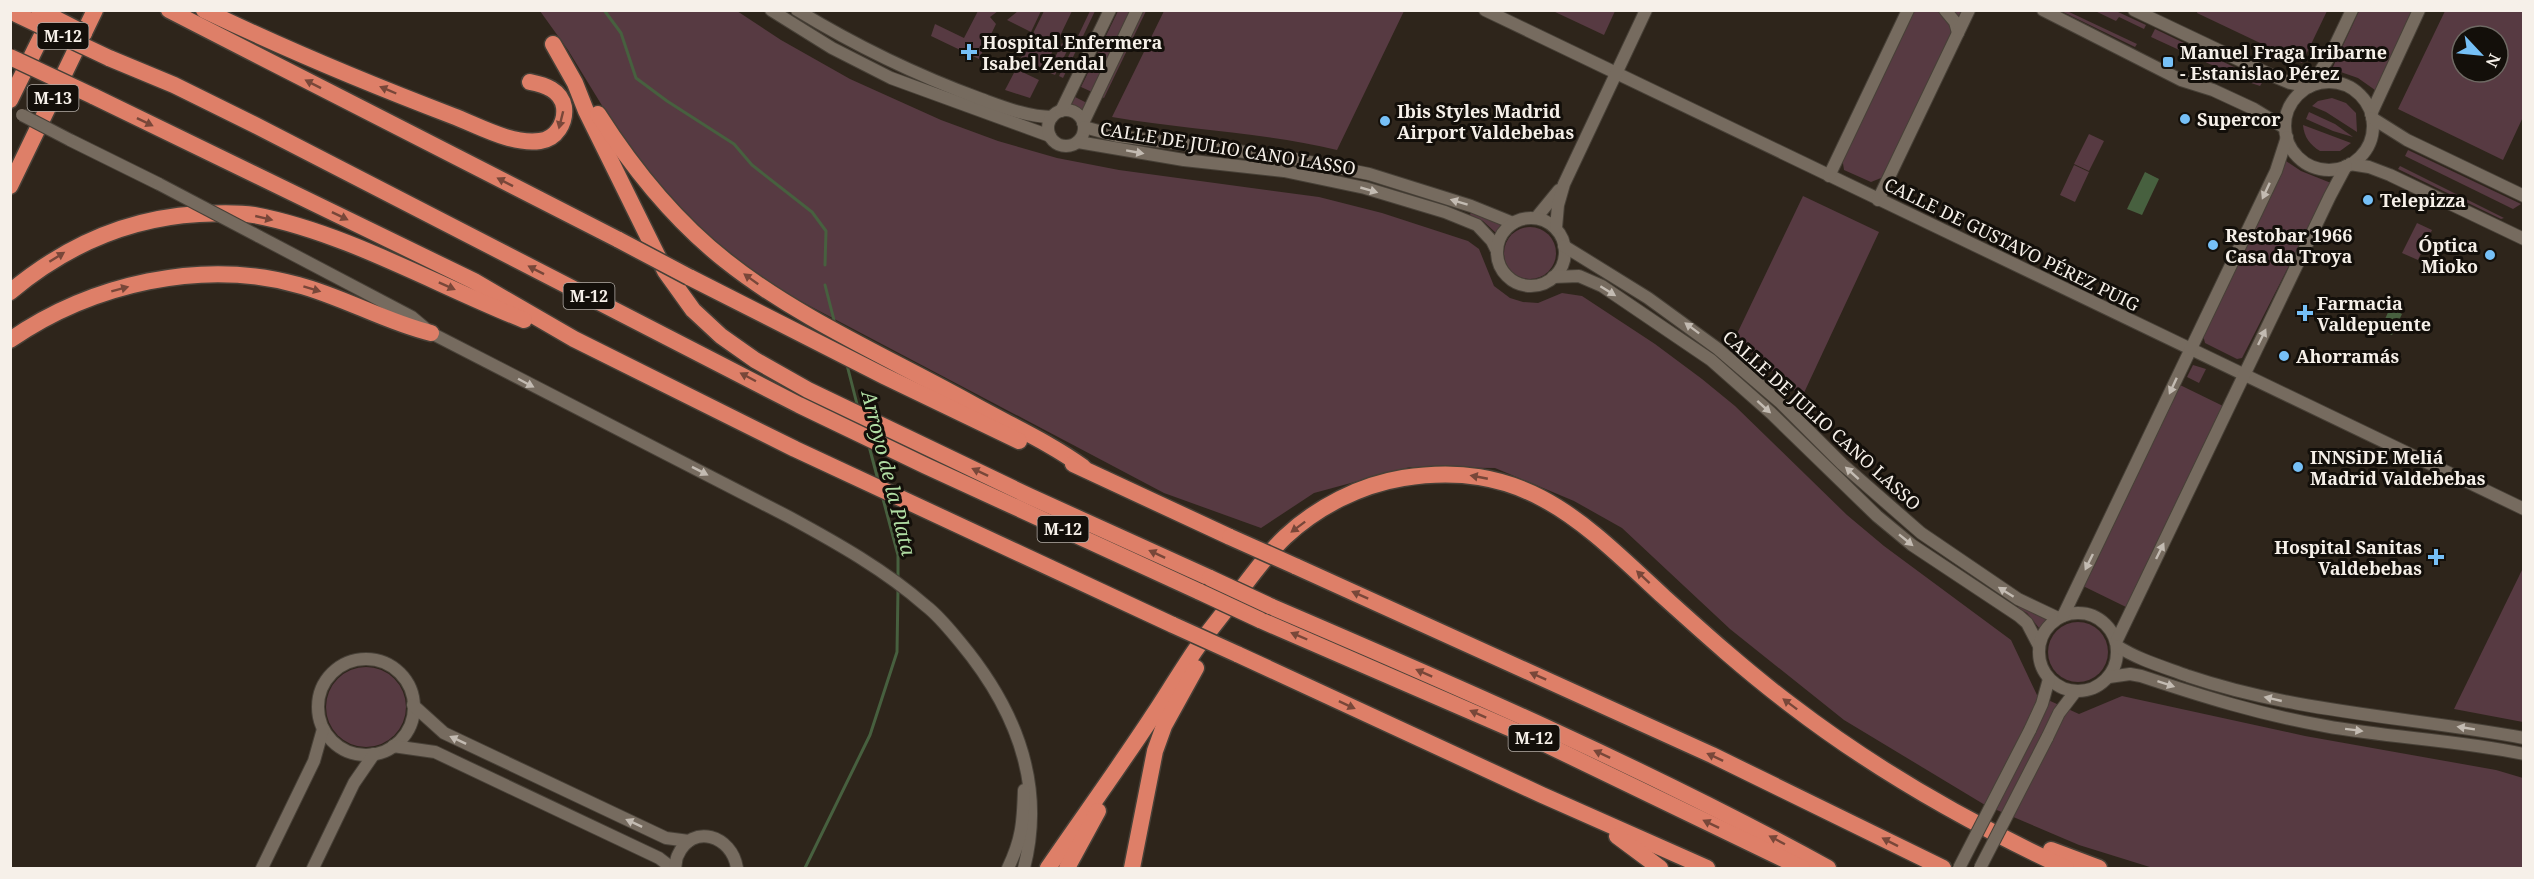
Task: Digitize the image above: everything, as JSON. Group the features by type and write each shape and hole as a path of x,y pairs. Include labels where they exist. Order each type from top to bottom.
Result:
{"highway":[{"path":"39,10 111,53"},
{"name":"M-13","path":"10,100 54,10"},
{"name":"M-13","path":"10,186 95,10"},
{"path":"169,10 804,336 990,428 1083,467 1230,537 1712,755 1943,868"},
{"path":"204,10 324,64 452,116 510,137 526,141 543,141 559,129 564,107 559,95 551,88 530,82"},
{"name":"M-12","path":"13,12 111,53 804,397 926,466 1200,592 1265,613 1539,741 1802,868"},
{"path":"554,44 575,83 586,111 653,250 680,294 721,336 804,397 912,441 1210,578 1265,613 1464,691 1643,773 1828,868"},
{"name":"M-12","path":"10,57 474,281 574,339 795,449 1542,795 1707,868"},
{"path":"575,83 647,183 682,221 727,261 800,311 1068,456 1083,467"},
{"path":"10,292 43,266 92,238 136,223 223,212 284,222 374,255 499,310 574,339"},
{"path":"10,340 56,312 114,290 186,276 220,275 270,279 296,284 338,297 406,327 431,333"},
{"path":"1048,868 1195,650 1285,537 1352,492 1393,480 1428,474 1470,475 1504,482 1562,508 1605,541 1727,654 1876,767 1915,791 2020,847 2067,868"},
{"path":"1132,868 1155,751 1164,726 1204,655 1219,621"},
{"path":"1067,868 1137,739"},
{"path":"1837,739 1908,780 2024,840 2099,868"},
{"path":"1542,795 1623,840 1660,868"}],"street":[{"path":"771,10 832,48 891,78 946,100 1050,136 1062,146 1077,142 1081,138 1083,125 1137,10"},
{"path":"797,10 840,36 899,66 992,103 1027,114 1077,114 1083,125"},
{"path":"1050,136 1048,126 1057,114 1110,10"},
{"name":"CALLE DE GUSTAVO PÉREZ PUIG","path":"1485,10 2523,509"},
{"path":"1556,228 1536,218 1513,223 1499,240 1497,251 1504,272 1512,280 1522,285 1533,286 1553,278 1561,268 1564,246 1556,228 1558,205 1564,184 1646,10"},
{"path":"1944,10 1955,22 1958,33"},
{"path":"1878,200 1968,10"},
{"path":"2043,10 2181,80 2222,94 2269,117 2286,132 2297,156 2309,165 2329,170 2348,165 2369,166 2523,239"},
{"path":"2134,10 2290,84 2310,87 2328,82 2348,86 2364,100 2372,116 2408,140 2523,196"},
{"path":"2060,617 2276,171 2286,132 2288,112 2293,102 2310,87 2328,61 2352,10"},
{"path":"2116,644 2244,375 2348,165 2361,156 2369,144 2372,116 2419,10"},
{"path":"1829,176 1909,11"},
{"path":"16,111 412,317 431,333 789,517 887,575 927,606 966,649 1007,711 1024,759 1032,796 1032,827 1024,868"},
{"name":"CALLE DE JULIO CANO LASSO","path":"1083,125 1117,136 1285,157 1358,172 1471,206 1513,223"},
{"name":"CALLE DE JULIO CANO LASSO","path":"1077,142 1184,160 1284,171 1365,188 1445,212 1477,225 1485,232 1497,251"},
{"path":"1536,218 1564,184"},
{"name":"CALLE DE JULIO CANO LASSO","path":"1564,246 1648,298 1718,349 1781,403 1842,464 1921,534 2018,599 2060,617"},
{"name":"CALLE DE JULIO CANO LASSO","path":"1553,278 1579,276 1596,283 1640,310 1711,360 1771,413 1885,523 1947,570 2019,616 2027,623 2039,646"},
{"path":"2076,613 2089,614 2106,625 2116,644 2117,657 2109,677 2098,686 2074,692 2061,688 2049,680 2039,659 2039,646 2049,625 2060,617 2076,613"},
{"path":"2116,644 2157,665 2216,685 2304,706 2463,727 2523,738"},
{"path":"354,660 375,660 394,668 409,686 413,705 411,720 405,734 393,746 375,754 365,755 336,745 323,729 318,701 322,687 330,675 341,666 354,660"},
{"path":"2109,677 2130,674 2141,676 2247,709 2328,727 2455,741 2523,754"},
{"path":"1959,868 2042,705 2049,680"},
{"path":"1980,868 2059,712 2074,692"},
{"path":"413,705 444,733 666,838 689,841 702,836 716,838 728,846 735,857 737,868"},
{"path":"262,868 314,761 323,729"},
{"path":"393,746 435,752 659,858 674,868 678,854 689,841"},
{"path":"313,868 354,783 375,754"},
{"path":"1008,868 1023,824 1024,759"}],"shaded area":[{"path":"1164,10 1404,11 1337,150 1281,139 1112,117"},
{"path":"2198,10 2327,11 2302,63 2197,13"},
{"path":"540,11 737,11 781,40 850,79 941,120 998,141 1057,158 1119,170 1319,197 1382,213 1468,241 1479,249 1494,286 1510,298 1538,303 1562,293 1582,296 1655,344 1702,379 1735,406 1847,515 1884,546 2011,640 2037,695 2079,714 2122,696 2305,736 2496,770 2523,778 2523,868 2153,868 2079,845 1985,805 1844,720 1730,629 1622,528 1574,501 1495,468 1410,467 1314,493 1261,528 1164,493 772,286 699,228 628,148 568,50"},
{"path":"978,11 998,11 990,17 996,24 979,59 931,36 935,24 964,38"},
{"path":"1018,11 1041,11 1031,32 1007,20"},
{"path":"1044,11 1072,11 1044,69 1021,58"},
{"path":"1090,11 1095,11 1063,78 1059,76"},
{"path":"1118,11 1131,11 1092,92 1081,87"},
{"path":"1143,11 1146,11 1104,98 1102,97"},
{"path":"1553,11 1615,11 1604,35"},
{"path":"1912,11 1965,11 1886,176 1871,182 1844,170 1842,157"},
{"path":"2061,11 2067,11 2137,44 2135,47"},
{"path":"2095,11 2116,11 2146,25 2144,29 2119,17 2116,21"},
{"path":"2359,11 2413,11 2375,90 2358,78 2332,69"},
{"path":"2445,11 2523,11 2523,117 2503,160 2398,109"},
{"path":"2155,29 2263,81 2260,86 2251,83 2151,37"},
{"path":"1062,43 1069,47 1055,75 1048,72"},
{"path":"1016,69 1039,80 1030,98 1005,90"},
{"path":"1075,97 1087,103 1082,113 1070,108"},
{"path":"2332,98 2346,103 2356,113 2357,132 2326,112 2312,106 2318,101"},
{"path":"2309,112 2335,124 2353,137 2306,119"},
{"path":"2303,125 2351,143 2340,151 2320,151 2308,140"},
{"path":"2089,134 2104,141 2089,171 2074,164"},
{"path":"2408,150 2521,204 2513,209 2405,156"},
{"path":"2286,161 2301,171 2331,183 2242,358 2237,359 2205,343 2203,335"},
{"path":"2074,165 2089,172 2075,202 2060,195"},
{"path":"2400,166 2504,218 2501,219 2398,169"},
{"path":"2145,172 2159,179 2142,215 2127,209"},
{"path":"1803,196 1879,232 1802,397 1735,338"},
{"path":"1471,212 1502,224 1496,233 1483,221 1470,215"},
{"path":"2417,223 2432,230 2418,260 2402,253"},
{"path":"1525,227 1535,227 1545,231 1552,238 1556,253 1552,268 1545,275 1535,279 1525,279 1515,275 1508,268 1504,258 1504,248 1508,238 1515,231"},
{"path":"2390,308 2402,314 2392,335 2380,330"},
{"path":"2193,365 2206,369 2199,383 2187,377"},
{"path":"2180,385 2223,406 2126,607 2083,586"},
{"path":"2523,568 2523,722 2454,709"},
{"path":"2019,605 2047,620 2039,628 2027,613 2018,608"},
{"path":"2072,622 2084,622 2095,627 2103,635 2108,652 2106,664 2095,677 2084,682 2072,682 2061,677 2053,669 2048,658 2048,646 2053,635 2061,627"},
{"path":"366,667 381,670 394,679 403,692 406,707 403,722 394,735 381,744 366,747 351,744 338,735 329,722 326,707 329,692 338,679 351,670"}],"waterway":[{"name":"Arroyo de la Plata","path":"604,10 621,33 636,78 734,144 752,165 812,212 826,231 825,265"},
{"name":"Arroyo de la Plata","path":"825,285 835,324"},
{"name":"Arroyo de la Plata","path":"847,365 858,408"},
{"name":"Arroyo de la Plata","path":"869,446 878,480"},
{"name":"Arroyo de la Plata","path":"882,495 898,555 898,580"},
{"name":"Arroyo de la Plata","path":"805,868 870,735 897,652 898,589"}],"place":[{"name":"Hospital Enfermera Isabel Zendal","path":"969,52"},
{"name":"Manuel Fraga Iribarne - Estanislao Pérez","path":"2168,62"},
{"name":"Supercor","path":"2185,119"},
{"name":"Ibis Styles Madrid Airport Valdebebas","path":"1385,121"},
{"name":"Telepizza","path":"2368,200"},
{"name":"Restobar 1966 Casa da Troya","path":"2213,245"},
{"name":"Óptica Mioko","path":"2490,255"},
{"name":"Farmacia Valdepuente","path":"2305,313"},
{"name":"Ahorramás","path":"2284,356"},
{"name":"INNSiDE Meliá Madrid Valdebebas","path":"2298,467"},
{"name":"Hospital Sanitas Valdebebas","path":"2436,557"}]}
